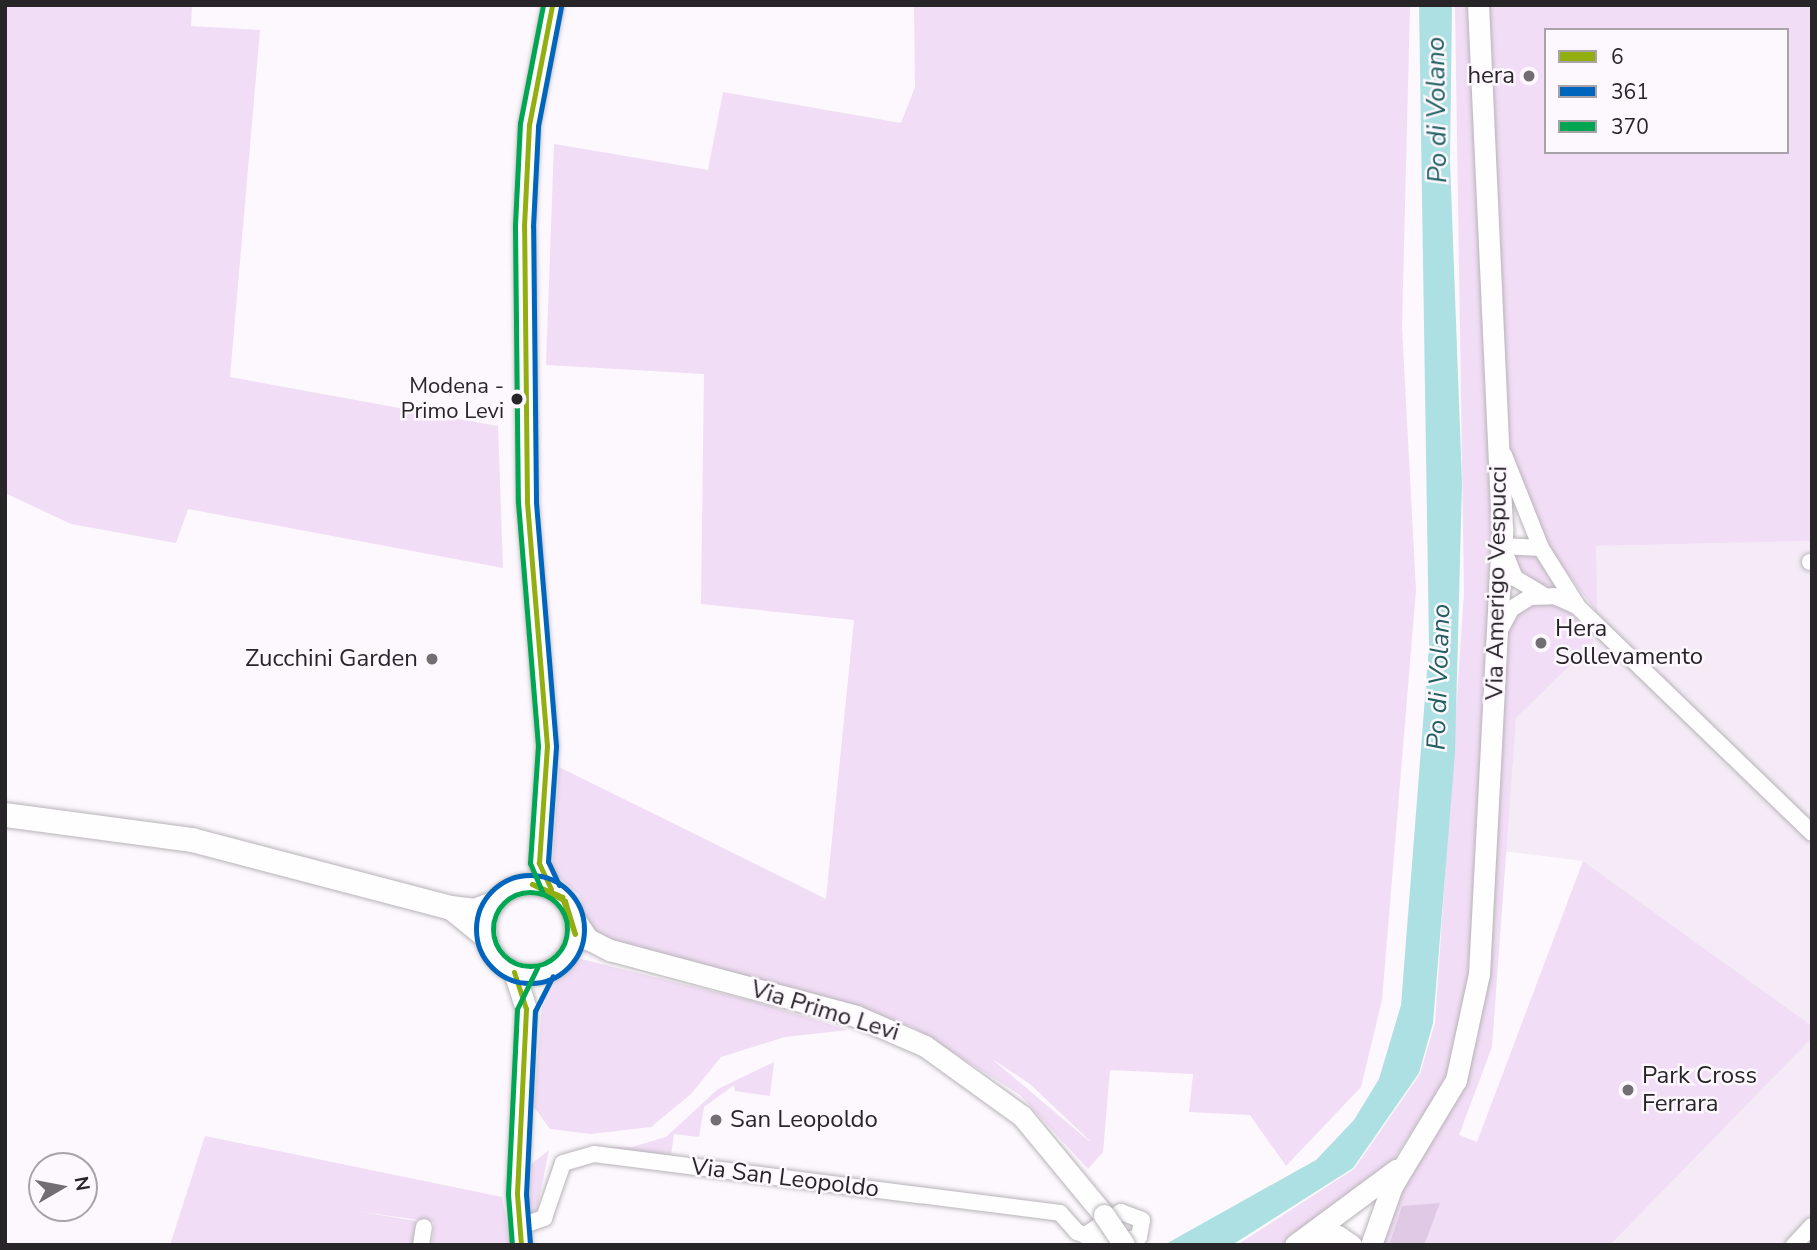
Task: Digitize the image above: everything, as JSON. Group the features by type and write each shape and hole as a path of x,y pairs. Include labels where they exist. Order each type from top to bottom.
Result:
{"highway":[{"path":"5,814 192,840 450,908 475,911 492,904"},
{"path":"450,908 485,936"}],"main road":[{"path":"552,5 529,125 524,226 527,502 547,746 539,841 541,872 551,889 588,939 610,950"},
{"name":"Via Amerigo Vespucci","path":"1416,1147 1456,1080 1475,1013 1500,630 1502,546 1478,5"},
{"path":"519,1236 526,1009 514,972 493,956 485,936 492,904 518,885 532,868 539,841"},
{"path":"518,885 551,889"},
{"path":"567,956 573,917"},
{"path":"526,1009 545,972 567,956 584,948 610,950"},
{"name":"Via Primo Levi","path":"610,950 856,1016 925,1046 1022,1115 1104,1214 1124,1245"},
{"path":"514,972 545,972"},
{"path":"1371,1245 1379,1221 1416,1147"},
{"path":"1295,1245 1314,1234 1392,1174 1416,1147"},
{"path":"1314,1234 1379,1221"},
{"path":"1314,1234 1338,1236 1351,1245"}],"street":[{"path":"1498,439 1541,548 1578,607 1812,833"},
{"path":"1541,548 1502,546 1515,578 1542,594 1578,607"},
{"path":"1500,630 1511,609 1542,594"},
{"name":"Via San Leopoldo","path":"519,1236 544,1218 563,1163 594,1154 1060,1213 1085,1235"},
{"path":"1794,1245 1812,1226"},
{"path":"421,1245 424,1227"}],"shaded area":[{"path":"5,5 192,5 191,26 260,30 230,377 498,426 503,568 188,509 176,543 71,524 5,493"},
{"path":"914,5 1410,5 1402,327 1416,590 1382,1000 1361,1087 1286,1166 1250,1115 1189,1112 1193,1074 1110,1070 1103,1152 1088,1169 1020,1095 913,1027 592,934 579,895 552,871 559,767 826,899 854,620 701,604 704,374 546,365 554,144 708,170 723,92 901,123 915,87","holes":["992,1059 1030,1084 1090,1141"]},
{"path":"1455,5 1471,5 1494,486 1470,987 1451,1072 1387,1170 1318,1226 1284,1245 1237,1245 1354,1169 1420,1074 1435,1023 1464,593"},
{"path":"1485,5 1812,5 1812,541 1596,546 1597,613 1548,547 1505,440"},
{"path":"1812,541 1812,1026 1583,861 1503,851 1516,718 1595,641 1595,546"},
{"path":"1516,552 1534,552 1561,592 1526,581 1515,565"},
{"name":"Park Cross Ferrara","path":"1531,603 1556,603 1571,613 1595,641 1516,718 1492,1047 1459,1135 1477,1142 1583,861 1812,1026 1812,1038 1610,1245 1424,1245 1427,1234 1402,1206 1389,1245 1382,1245 1400,1190 1441,1125 1478,1038 1506,631 1511,615"},
{"path":"581,959 752,1001 848,1030 785,1037 721,1057 691,1094 651,1127 591,1134 550,1129 534,1107 543,990"},
{"path":"1812,1038 1812,1245 1610,1245"},
{"path":"774,1062 770,1096 735,1091 734,1085 704,1107 699,1137 674,1134 671,1155 588,1147 632,1147 666,1137 718,1089"},
{"path":"205,1136 502,1197 511,1245 432,1245 434,1222 355,1211 417,1221 413,1245 170,1245"},
{"path":"549,1150 537,1209 528,1217 529,1166"},
{"path":"1440,1203 1424,1245 1389,1245 1402,1206"}],"water":[{"name":"Po di Volano","path":"1419,5 1452,5 1450,161 1462,483 1455,753 1433,1023 1419,1073 1353,1168 1232,1245 1164,1245 1316,1160 1354,1120 1379,1079 1401,1005 1429,646"}],"transit line":[{"name":"370","path":"543,5 520,123 515,226 518,502 538,746 530,863 543,893"},
{"name":"6","path":"551,889 539,863 547,746 527,502 524,226 529,125 552,5"},
{"name":"361","path":"559,885 548,861 556,746 536,502 533,226 538,126 561,7"},
{"name":"361","path":"530,875 551,879 568,891 580,908 584,929 580,950 568,967 551,979 530,983 509,979 492,967 480,950 476,929 480,908 492,891 509,879 530,875"},
{"name":"6","path":"532,884 562,897 575,934"},
{"name":"6","path":"532,884 565,901 575,934"},
{"name":"370","path":"530,892 544,895 556,903 564,915 567,929 564,943 556,955 544,963 530,966 516,963 504,955 496,943 493,929 496,915 504,903 516,895 530,892"},
{"name":"370","path":"512,1245 508,1194 517,1009 537,968"},
{"name":"6","path":"514,972 526,1009 517,1194 521,1245"},
{"name":"361","path":"530,1244 526,1194 535,1011 553,976"}],"place":[{"name":"hera","path":"1529,76"},
{"name":"Modena - Primo Levi","path":"517,399"},
{"name":"Hera Sollevamento","path":"1541,643"},
{"name":"Zucchini Garden","path":"432,659"},
{"name":"Park Cross Ferrara","path":"1628,1090"},
{"name":"San Leopoldo","path":"716,1120"}]}
